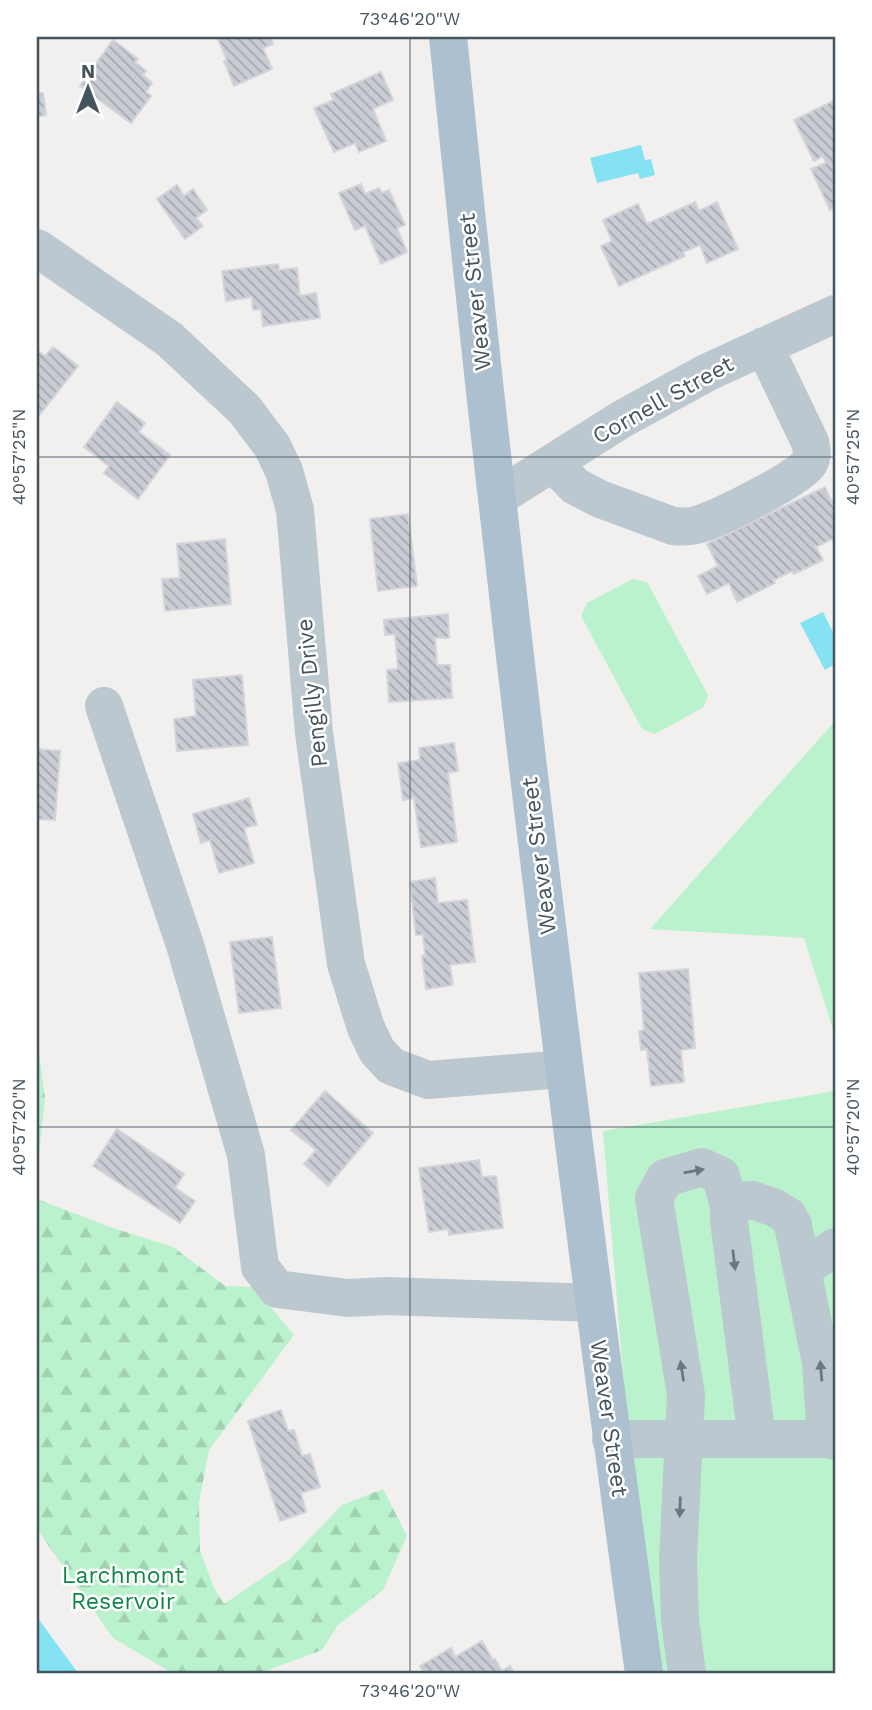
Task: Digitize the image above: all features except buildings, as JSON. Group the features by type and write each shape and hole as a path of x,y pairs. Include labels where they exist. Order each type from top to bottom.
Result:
{"main road":[{"name":"Weaver Street","path":"448,37 497,498 564,1069 644,1673"}],"street":[{"name":"Pengilly Drive","path":"37,248 169,339 244,409 272,446 284,471 295,510 314,733 346,964 366,1028 377,1051 391,1066 428,1080 564,1069"},
{"name":"Cornell Street","path":"497,498 644,407 708,372 835,314"},
{"path":"553,463 575,485 600,499 673,526 700,524 750,501 797,474 808,463 812,453 810,442 764,346"},
{"path":"104,706 185,945 246,1155 260,1267 277,1289 348,1298 387,1296 594,1303"},
{"path":"687,1673 680,1620 678,1559 686,1395 654,1198 665,1178 702,1167 721,1176 729,1207 757,1439"},
{"path":"611,1438 831,1440 821,1363 793,1225 788,1216 775,1208 752,1200 737,1201 729,1207"},
{"path":"802,1270 835,1247"}],"green space":[{"path":"633,579 647,582 708,695 704,707 655,734 642,729 581,616 587,603"},
{"path":"835,721 835,1036 804,938 650,929"},
{"path":"37,1036 45,1098 37,1171"},
{"path":"835,1091 835,1673 660,1673 634,1507 603,1131"},
{"name":"Larchmont Reservoir","path":"37,1199 110,1227 173,1247 225,1286 254,1287 294,1335 209,1450 199,1502 200,1551 214,1588 224,1604 290,1559 342,1505 383,1489 407,1536 383,1590 338,1625 322,1650 260,1673 172,1673 113,1638 37,1529"}],"water":[{"path":"641,145 645,160 651,159 655,175 640,179 638,173 597,183 590,158"},
{"path":"823,612 835,636 835,664 825,670 800,623"},
{"path":"37,1617 78,1673 37,1673"}]}
